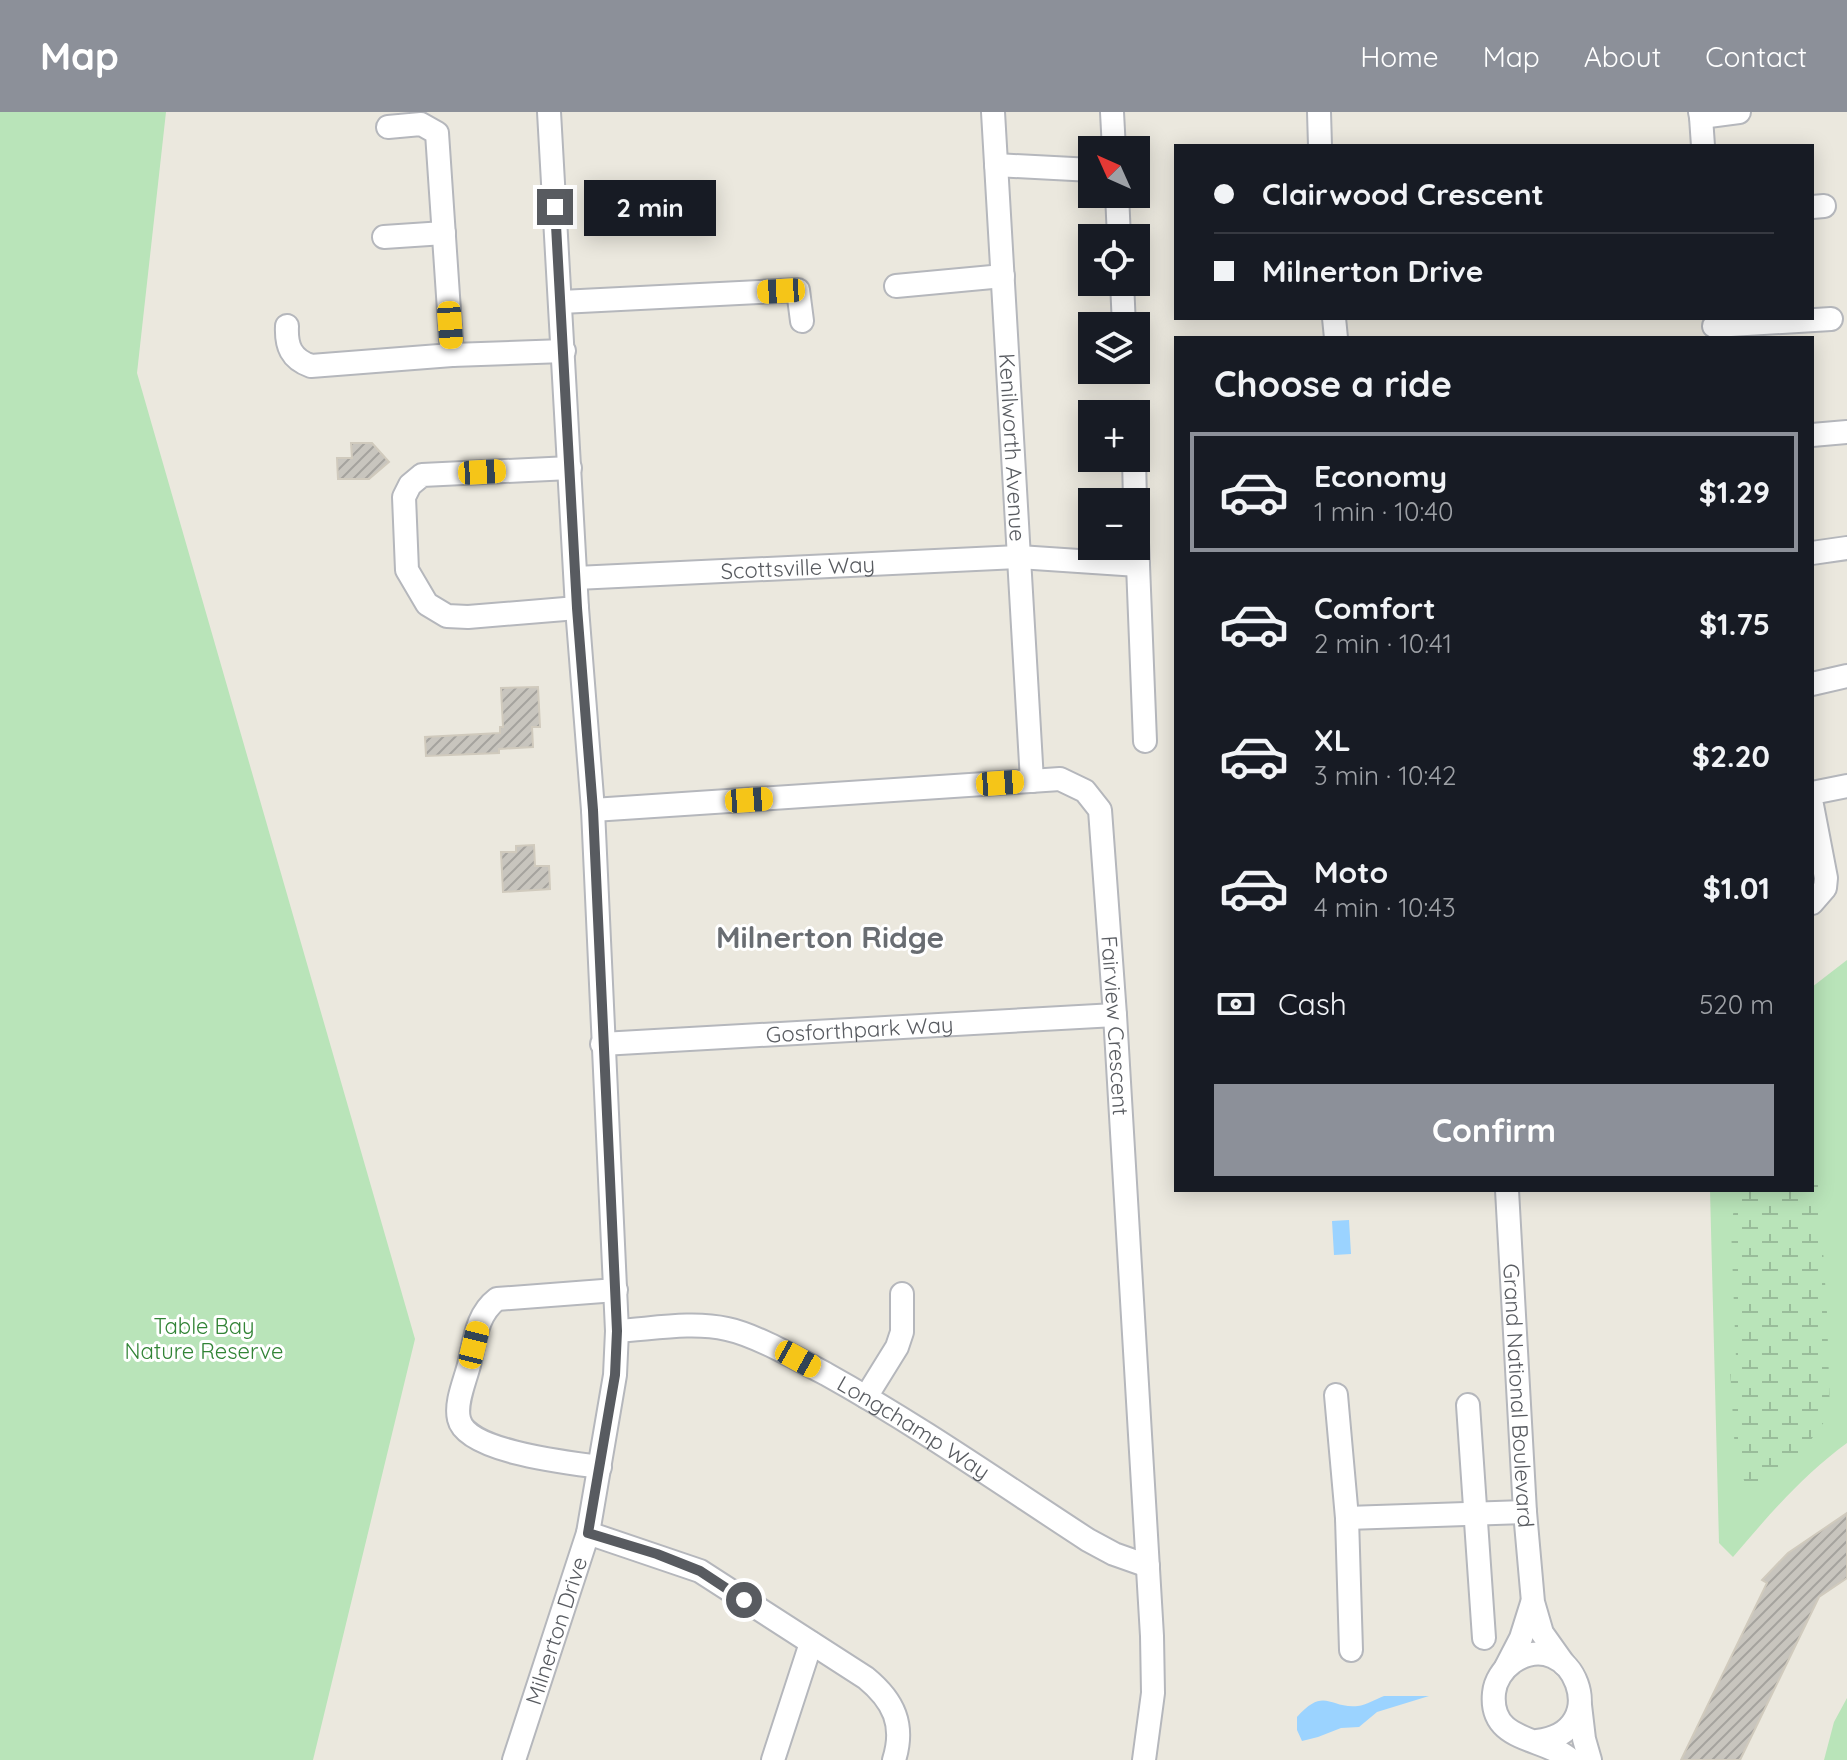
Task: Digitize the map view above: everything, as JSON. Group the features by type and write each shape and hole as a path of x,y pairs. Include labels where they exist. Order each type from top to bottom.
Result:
{"street":[{"name":"Milnerton Drive","path":"514,1760 588,1533 615,1375 617,1331 593,810 577,608 549,112"},
{"name":"Kenilworth Avenue","path":"993,112 1032,781"},
{"path":"1112,112 1113,136"},
{"path":"1319,112 1320,144"},
{"path":"1703,144 1700,114 1739,112"},
{"path":"388,127 421,124 437,133 452,355"},
{"path":"996,165 1078,169"},
{"path":"384,237 444,233"},
{"path":"896,286 1003,276"},
{"path":"561,302 798,290 802,321"},
{"path":"1714,327 1831,319"},
{"path":"287,326 286,345 293,355 311,366 452,355 564,351"},
{"path":"1814,435 1847,432"},
{"path":"570,468 422,475 410,485 404,497 407,570 427,604 447,616 577,608"},
{"path":"1814,553 1847,548"},
{"name":"Scottsville Way","path":"576,578 1019,557 1138,565"},
{"path":"1138,560 1145,741"},
{"path":"1814,684 1847,676"},
{"name":"Fairview Crescent","path":"593,810 1060,779 1085,791 1100,810 1148,1566 1153,1693 1144,1760"},
{"path":"1814,793 1847,786"},
{"path":"1814,815 1826,878 1825,888 1814,901"},
{"name":"Gosforthpark Way","path":"602,1044 1115,1015"},
{"name":"Grand National Boulevard","path":"1507,1192 1533,1602 1542,1633 1564,1664"},
{"path":"600,1467 532,1456 476,1439 466,1432 459,1421 459,1404 481,1315 497,1299 616,1290"},
{"path":"866,1397 897,1347 902,1332 902,1294"},
{"name":"Longchamp Way","path":"617,1331 700,1326 727,1329 798,1359 866,1397 1088,1540 1114,1554 1148,1566"},
{"path":"1336,1395 1347,1518 1351,1650"},
{"path":"1468,1405 1484,1638"},
{"path":"1347,1518 1525,1512"},
{"path":"588,1533 700,1571 866,1678 882,1691 897,1720 901,1736 894,1760"},
{"name":"Grand National Boulevard","path":"1504,1670 1521,1638 1533,1602"},
{"path":"773,1760 811,1643"},
{"path":"1571,1760 1537,1741 1512,1733 1496,1712 1495,1686 1504,1670 1519,1659 1547,1656 1564,1664 1577,1682 1584,1739 1590,1760"},
{"path":"1537,1741 1557,1737 1565,1731 1580,1704"}],"green space":[{"name":"Table Bay Nature Reserve","path":"0,112 166,112 137,373 415,1339 313,1760 0,1760"},
{"path":"1847,960 1847,1443 1801,1482 1733,1557 1719,1543 1710,1192 1814,1192 1814,985"},
{"path":"1814,1179 1819,1185 1830,1414 1796,1460 1749,1496 1735,1452 1730,1369 1736,1359 1731,1227 1737,1192 1814,1192"},
{"path":"1847,1698 1847,1760 1824,1760 1834,1722"}],"water":[{"path":"1349,1220 1351,1254 1334,1255 1332,1221"},
{"path":"1384,1696 1429,1696 1377,1712 1359,1727 1341,1728 1302,1741 1297,1730 1297,1717 1314,1703 1327,1701 1358,1706"}],"building":[{"path":"351,443 372,443 389,462 369,479 338,479 337,458 352,458"},
{"path":"538,687 540,727 532,727 533,747 499,749 499,753 426,756 425,737 500,733 500,727 503,727 501,688"},
{"path":"534,845 535,866 549,866 550,889 503,892 501,852 516,852 516,846"},
{"path":"1847,1513 1847,1578 1819,1597 1740,1760 1681,1760 1767,1583 1762,1580 1788,1553"}],"district":[{"name":"Milnerton Ridge","path":"830,938"}],"route":[{"path":"555,207 577,608 593,810 617,1331 615,1375 588,1533 700,1571 744,1600"}]}
